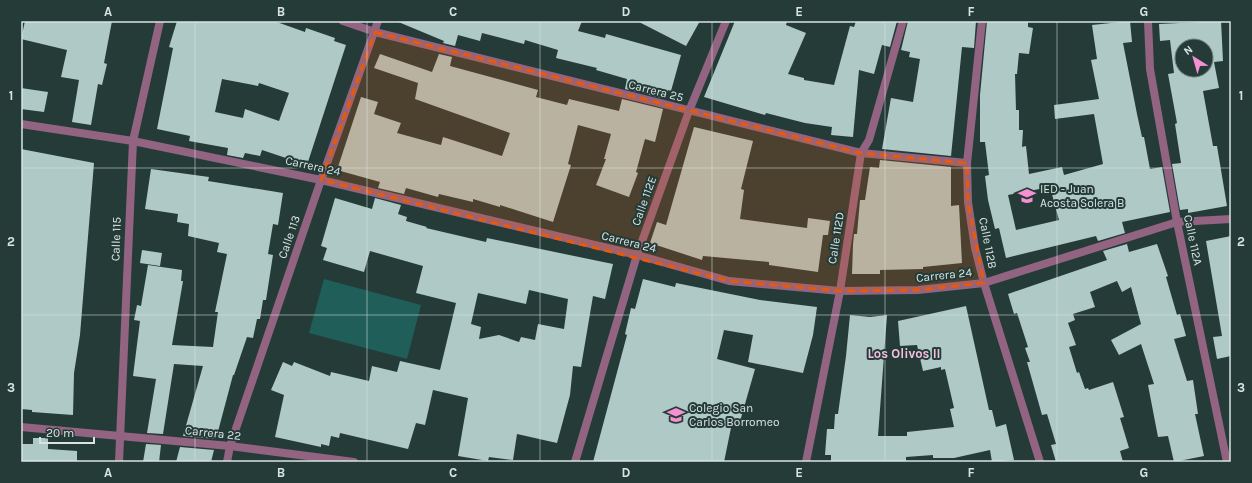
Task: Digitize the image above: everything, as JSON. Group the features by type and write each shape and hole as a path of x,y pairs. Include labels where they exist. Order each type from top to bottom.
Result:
{"street":[{"name":"Calle 115","path":"118,462 133,141 160,21"},
{"name":"Carrera 25","path":"343,21 375,32 688,112 861,153 967,163"},
{"name":"Calle 113","path":"227,462 230,446 321,180 378,21"},
{"name":"Calle 112E","path":"575,462 637,255 688,112 726,21"},
{"name":"Calle 112D","path":"806,462 840,291 861,153 869,140 903,21"},
{"name":"Calle 112B","path":"982,21 967,163 968,202 975,248 984,283 1040,462"},
{"name":"Calle 112A","path":"1148,21 1150,69 1177,222 1227,462"},
{"name":"Carrera 24","path":"21,124 133,141 321,180 637,255 729,281 840,291 918,290 984,283 1177,222 1231,219"},
{"name":"Carrera 22","path":"21,427 230,446 354,462"}],"highlighted area":[{"path":"375,32 861,153 967,163 968,202 984,283 918,290 840,291 729,281 321,180"}],"shaded area":[{"path":"324,279 421,305 407,359 309,333"}],"building":[{"path":"25,21 112,21 104,63 107,64 102,85 98,84 91,125 72,122 79,80 61,77 67,50 21,39"},
{"path":"177,21 274,21 305,32 306,28 335,38 334,41 346,45 307,165 262,150 260,156 245,153 243,158 227,155 228,148 189,141 190,136 157,129 173,48 169,47","holes":["222,79 258,86 259,83 289,93 279,121 245,109 243,118 215,112"]},
{"path":"396,21 582,21 578,31 605,38 606,34 681,55 671,91 668,90 666,99 625,89 627,79 596,70 597,68 556,58 558,50 525,40 524,44 482,33 480,41 458,35 455,46 443,43 444,41"},
{"path":"637,21 700,21 686,46"},
{"path":"735,21 787,21 786,25 806,33 788,74 804,78 804,80 834,85 850,26 854,27 856,21 897,21 890,47 882,45 874,74 859,70 853,137 831,135 832,127 805,123 766,113 765,115 704,97"},
{"path":"908,21 976,21 974,48 962,47 951,156 882,149 891,98 913,102 920,59 909,57 910,52 901,50"},
{"path":"987,21 1028,21 1028,27 1033,28 1029,54 1019,53 1017,74 1015,74 1016,110 1019,110 1019,130 1023,130 1022,147 1026,146 1029,174 1062,167 1064,175 1103,164 1094,114 1055,119 1054,105 1099,99 1091,60 1097,59 1092,25 1130,21 1132,42 1123,43 1137,114 1142,137 1144,137 1150,169 1162,167 1170,212 1122,222 1125,233 1098,241 1096,236 1006,258 999,228 995,229 988,200 985,176 989,175 985,142 980,142 980,95","holes":["1050,187 1059,220 1016,230 1008,195"]},
{"path":"1221,21 1223,61 1214,62 1214,38 1174,38 1174,73 1170,40 1160,41 1159,24"},
{"path":"380,54 432,72 439,54 452,57 450,66 538,90 536,97 567,105 569,99 619,111 622,99 663,109 655,142 645,139 636,172 638,173 629,197 596,185 606,159 604,159 611,134 578,125 568,164 571,165 553,222 500,205 500,207 473,199 473,202 439,194 438,197 406,188 404,194 378,188 380,182 337,170 361,97 378,102 374,114 401,123 397,133 441,145 443,137 502,156 510,133 415,99 418,83 374,68"},
{"path":"1214,62 1219,88 1203,91 1213,146 1217,146 1227,206 1188,213 1188,209 1180,210 1172,164 1181,163 1175,124 1177,123 1168,74 1174,73 1174,78 1214,78"},
{"path":"21,88 48,92 44,112 21,109"},
{"path":"694,127 753,141 741,189 744,190 740,219 807,228 808,218 830,221 828,235 823,235 818,272 769,265 769,262 703,256 702,260 650,243 657,222 666,225"},
{"path":"21,149 94,163 80,335 74,373 73,415 32,412 32,410 21,409"},
{"path":"880,160 951,167 951,206 959,205 962,263 923,267 923,269 880,270 880,274 852,274 854,234 857,234 860,200 865,200 870,167 879,168"},
{"path":"151,169 209,177 208,181 283,193 278,225 273,224 268,254 273,255 266,300 263,300 260,319 257,319 253,338 247,337 233,375 216,439 183,436 203,366 174,364 163,434 147,433 156,379 133,376 140,321 134,320 137,305 141,306 148,265 182,270 181,281 183,281 172,345 213,347 218,312 215,312 227,254 217,252 219,243 188,236 189,224 177,222 178,214 145,209"},
{"path":"335,198 372,209 375,198 401,205 398,214 407,217 406,221 427,227 426,228 486,242 487,238 613,264 605,299 593,296 581,367 573,366 570,395 557,443 517,434 513,460 489,457 488,461 458,456 468,398 433,390 425,425 416,423 408,449 340,433 339,438 331,436 329,446 321,444 321,447 275,437 284,395 271,390 283,362 292,366 294,362 330,376 331,372 369,381 372,366 397,372 400,361 440,370 456,303 416,293 423,266 370,251 364,272 323,260 327,248 321,246","holes":["529,290 568,299 564,329 538,324 535,340 521,337 519,342 499,335 479,339 481,327 471,324 478,293 526,304"]},
{"path":"1231,236 1231,356 1217,359 1213,337 1222,336 1206,241"},
{"path":"1127,244 1129,252 1157,244 1168,276 1166,277 1177,315 1180,314 1186,336 1174,339 1187,381 1193,380 1198,414 1195,414 1204,456 1174,462 1168,436 1158,437 1148,385 1154,384 1141,344 1119,355 1111,340 1141,324 1131,287 1122,292 1117,281 1090,292 1095,307 1073,314 1075,320 1068,323 1076,345 1069,347 1077,373 1079,372 1085,389 1088,388 1089,390 1113,382 1124,417 1120,418 1129,448 1120,451 1123,462 1056,462 1051,445 1056,444 1047,414 1042,415 1027,362 1030,362 1025,348 1028,347 1017,313 1014,314 1008,294 1107,260 1103,251"},
{"path":"142,250 162,253 160,266 140,263"},
{"path":"643,279 675,287 676,283 760,300 817,307 813,335 803,373 748,362 753,335 724,330 717,359 755,369 739,425 732,423 724,462 593,462 627,335 625,334 631,308 635,309"},
{"path":"966,306 989,410 992,410 996,427 1006,424 1014,460 992,462 990,450 954,458 933,458 933,455 906,457 906,462 831,462 831,455 825,455 827,429 834,429 835,414 838,414 850,315 870,317 887,315 878,436 907,436 907,432 954,427 950,409 954,408 945,369 941,370 941,367 923,371 917,345 900,346 898,321"},
{"path":"33,438 48,438 48,449 77,451 77,462 21,462 21,444 33,444"},
{"path":"146,444 161,445 159,462 143,462"},
{"path":"180,447 214,450 211,462 176,462"}],"place":[{"name":"IED - Juan Acosta Solera B","path":"1027,196"},
{"name":"Colegio San Carlos Borromeo","path":"676,415"}],"district":[{"name":"Los Olivos II","path":"904,353"}]}
